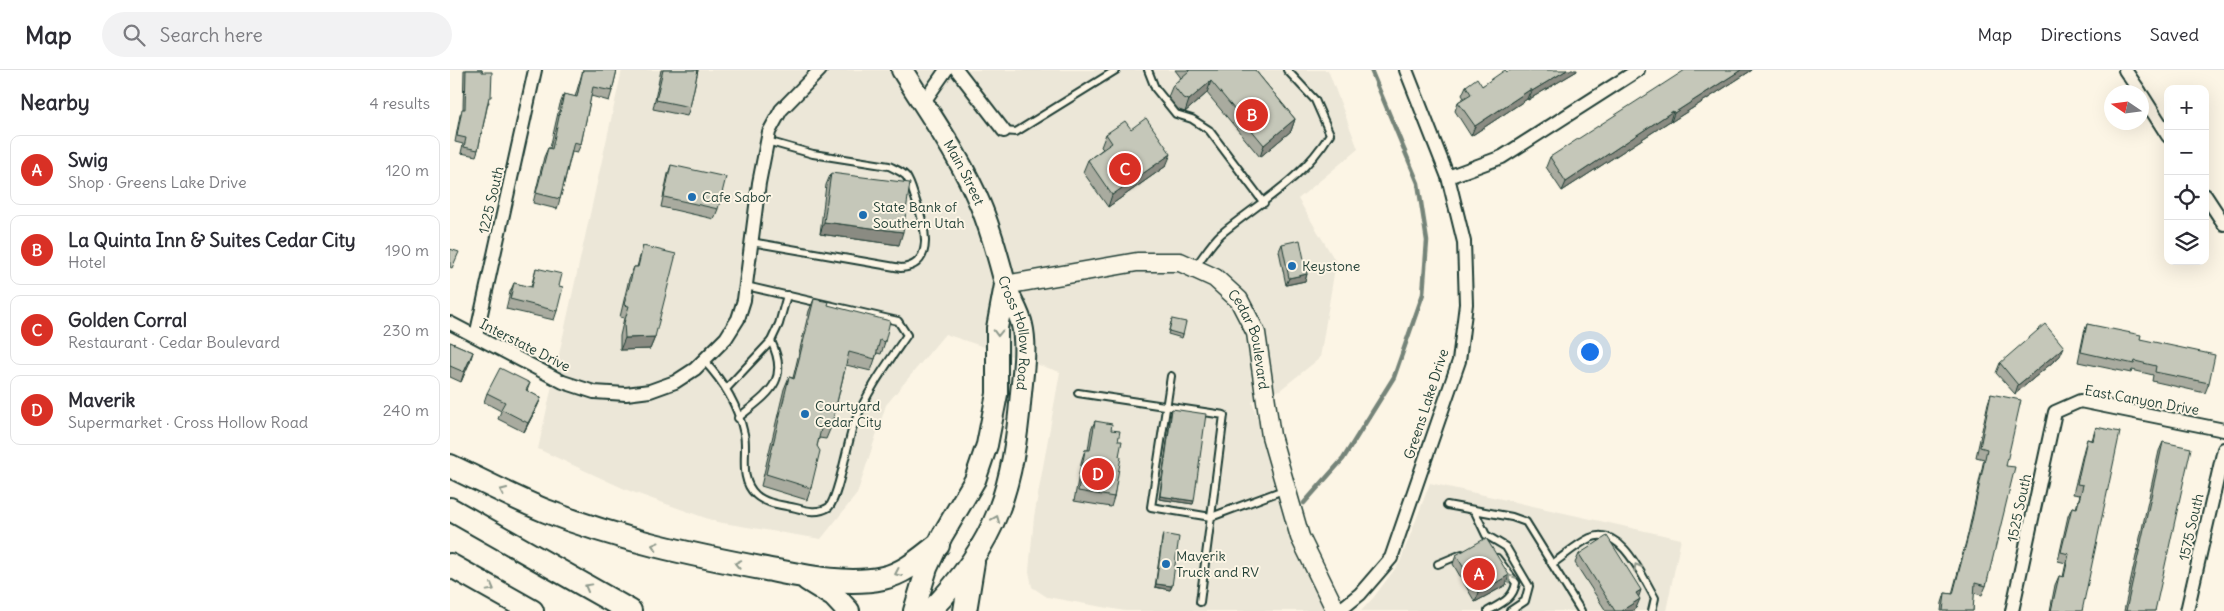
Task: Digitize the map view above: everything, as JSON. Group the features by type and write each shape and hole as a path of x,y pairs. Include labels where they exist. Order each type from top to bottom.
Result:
{"highway":[{"path":"450,466 546,511 634,540 703,557 800,575 859,581 883,578 911,566 938,545"},
{"path":"450,509 630,611"},
{"path":"965,611 973,562"},
{"path":"450,565 532,611"},
{"path":"800,575 834,596 848,611"}],"main road":[{"name":"Main Street","path":"902,70 962,168 980,203 999,256 1005,285"},
{"name":"Cross Hollow Road","path":"914,611 925,574 938,545 975,480 989,438 998,381 997,328 1005,285"},
{"name":"Cross Hollow Road","path":"930,611 956,585 973,562 990,532 1004,498 1012,462 1020,404 1023,354 1022,325 1005,285"}],"street":[{"name":"1225 South","path":"476,336 535,70"},
{"name":"Interstate Drive","path":"450,323 563,382 594,392 626,394 650,391 675,382 704,361 726,338 738,319 746,286 758,184 767,141 780,110 820,70"},
{"path":"923,103 946,70"},
{"path":"957,70 1004,131"},
{"name":"Greens Lake Drive","path":"1338,611 1360,594 1391,558 1459,361 1466,304 1464,242 1448,177 1406,70"},
{"path":"1448,177 1502,157 1638,70"},
{"path":"2125,70 2135,85"},
{"path":"2149,106 2164,130"},
{"path":"2209,201 2224,224"},
{"name":"Cedar Boulevard","path":"1005,285 1138,262 1180,262 1215,278 1239,300 1256,333 1271,436 1300,537 1338,611"},
{"name":"East Canyon Drive","path":"2055,412 2080,401 2224,430"},
{"name":"1525 South","path":"2012,611 2055,412"},
{"name":"1575 South","path":"2187,611 2224,449"}],"lane":[{"path":"1004,131 1016,132 1116,70"},
{"path":"1148,70 1156,88 1176,114 1192,119 1208,130 1264,203"},
{"path":"1194,268 1220,236 1282,189 1321,149 1330,134 1315,100 1287,70"},
{"path":"751,242 901,268 911,267 917,262 921,256 926,238 925,226 910,182 899,170 889,166 813,154 767,141"},
{"path":"704,361 718,375 738,418 745,439 743,466 752,491 764,500 809,511 825,510 833,503 847,446 864,400 907,336 898,320 746,286"},
{"path":"726,389 771,341 779,324 787,295"},
{"path":"738,418 769,393 775,383 779,359 771,341"},
{"path":"1172,376 1151,507 1211,517 1286,488"},
{"path":"1078,393 1224,415 1200,602"},
{"path":"1447,505 1512,517 1526,522 1582,611"},
{"path":"1474,510 1486,535 1485,544"},
{"path":"1486,535 1506,547 1529,586 1525,601 1510,611"},
{"path":"1552,564 1592,537 1606,536 1625,547 1655,598 1652,611"},
{"path":"1438,564 1466,552"},
{"path":"1488,611 1509,599 1514,592 1516,583 1494,553"}],"shaded area":[{"path":"622,70 1328,70 1358,149 1298,199 1336,262 1320,358 1280,390 1252,402 1324,611 1125,611 1047,597 1032,587 1029,571 1034,517 1060,372 945,334 886,405 857,494 821,539 717,522 627,490 538,449"},
{"path":"1430,483 1681,539 1666,611 1361,611 1400,562"}],"building":[{"path":"466,70 492,72 491,97 489,97 478,150 464,147 466,138 457,136 462,109 465,109"},
{"path":"583,70 617,70 612,91 593,87 581,144 574,142 560,199 536,193 548,148 552,149 564,94 577,97"},
{"path":"663,70 698,70 690,107 656,100"},
{"path":"1189,70 1255,70 1295,119 1264,145 1211,81 1189,100 1183,98 1173,85"},
{"path":"1505,70 1507,72 1511,70 1567,70 1532,91 1531,89 1475,126 1458,102 1471,94 1466,86 1477,78 1482,86"},
{"path":"1685,70 1741,70 1674,113 1673,111 1566,182 1550,157"},
{"path":"1146,118 1171,154 1112,195 1088,160 1112,143 1106,134 1125,121 1131,129"},
{"name":"Cafe Sabor","path":"671,165 726,177 718,209 664,197"},
{"name":"State Bank of Southern Utah","path":"831,173 910,183 903,232 824,222"},
{"name":"Keystone","path":"1300,240 1307,274 1289,278 1282,244"},
{"path":"643,246 676,254 655,337 625,338 624,323 629,306 624,305 634,267 638,267"},
{"path":"450,249 459,252 452,268 450,267"},
{"path":"536,268 562,274 559,286 563,287 557,311 510,299 514,283 532,287"},
{"name":"Courtyard Cedar City","path":"814,299 829,302 828,305 890,321 885,342 880,340 875,359 849,352 831,427 822,425 817,446 820,451 811,488 766,474 789,377 794,379"},
{"path":"1172,319 1186,322 1183,335 1169,331"},
{"path":"2045,324 2064,347 2018,385 2000,363"},
{"path":"2087,324 2141,335 2140,339 2215,355 2209,383 2155,372 2156,366 2135,361 2134,364 2081,352"},
{"path":"450,342 473,352 464,372 450,366"},
{"path":"500,368 530,383 526,390 541,398 528,423 501,409 505,402 487,393"},
{"path":"1991,394 2021,400 2006,466 2015,467 1986,586 1975,583 1973,611 1943,611 1945,593 1953,594 1971,525 1987,449 1980,447"},
{"path":"1172,409 1206,414 1194,501 1160,496"},
{"path":"1095,421 1112,424 1111,430 1120,431 1118,441 1122,441 1119,456 1121,457 1114,497 1078,491 1085,450 1090,450"},
{"path":"2096,427 2120,432 2082,611 2051,611 2059,576 2064,577 2069,554 2061,552 2072,507 2077,508 2083,485 2077,484 2087,439 2093,441"},
{"path":"2163,442 2191,448 2155,611 2126,611"},
{"name":"Maverik Truck and RV","path":"1163,534 1179,537 1172,586 1156,584"},
{"path":"1607,536 1641,590 1636,593 1640,599 1621,611 1615,611 1579,554"},
{"path":"1486,538 1509,575 1479,593 1456,555"}],"waterway":[{"path":"1304,503 1343,459 1394,377 1423,294 1427,241 1418,183 1371,70"}],"place":[{"name":"La Quinta Inn & Suites Cedar City","path":"1252,115"},
{"name":"Golden Corral","path":"1125,169"},
{"name":"Cafe Sabor","path":"692,197"},
{"name":"State Bank of Southern Utah","path":"863,215"},
{"name":"Keystone","path":"1292,266"},
{"name":"Courtyard Cedar City","path":"805,414"},
{"name":"Maverik","path":"1098,474"},
{"name":"Maverik Truck and RV","path":"1166,564"},
{"name":"Swig","path":"1479,574"}]}
